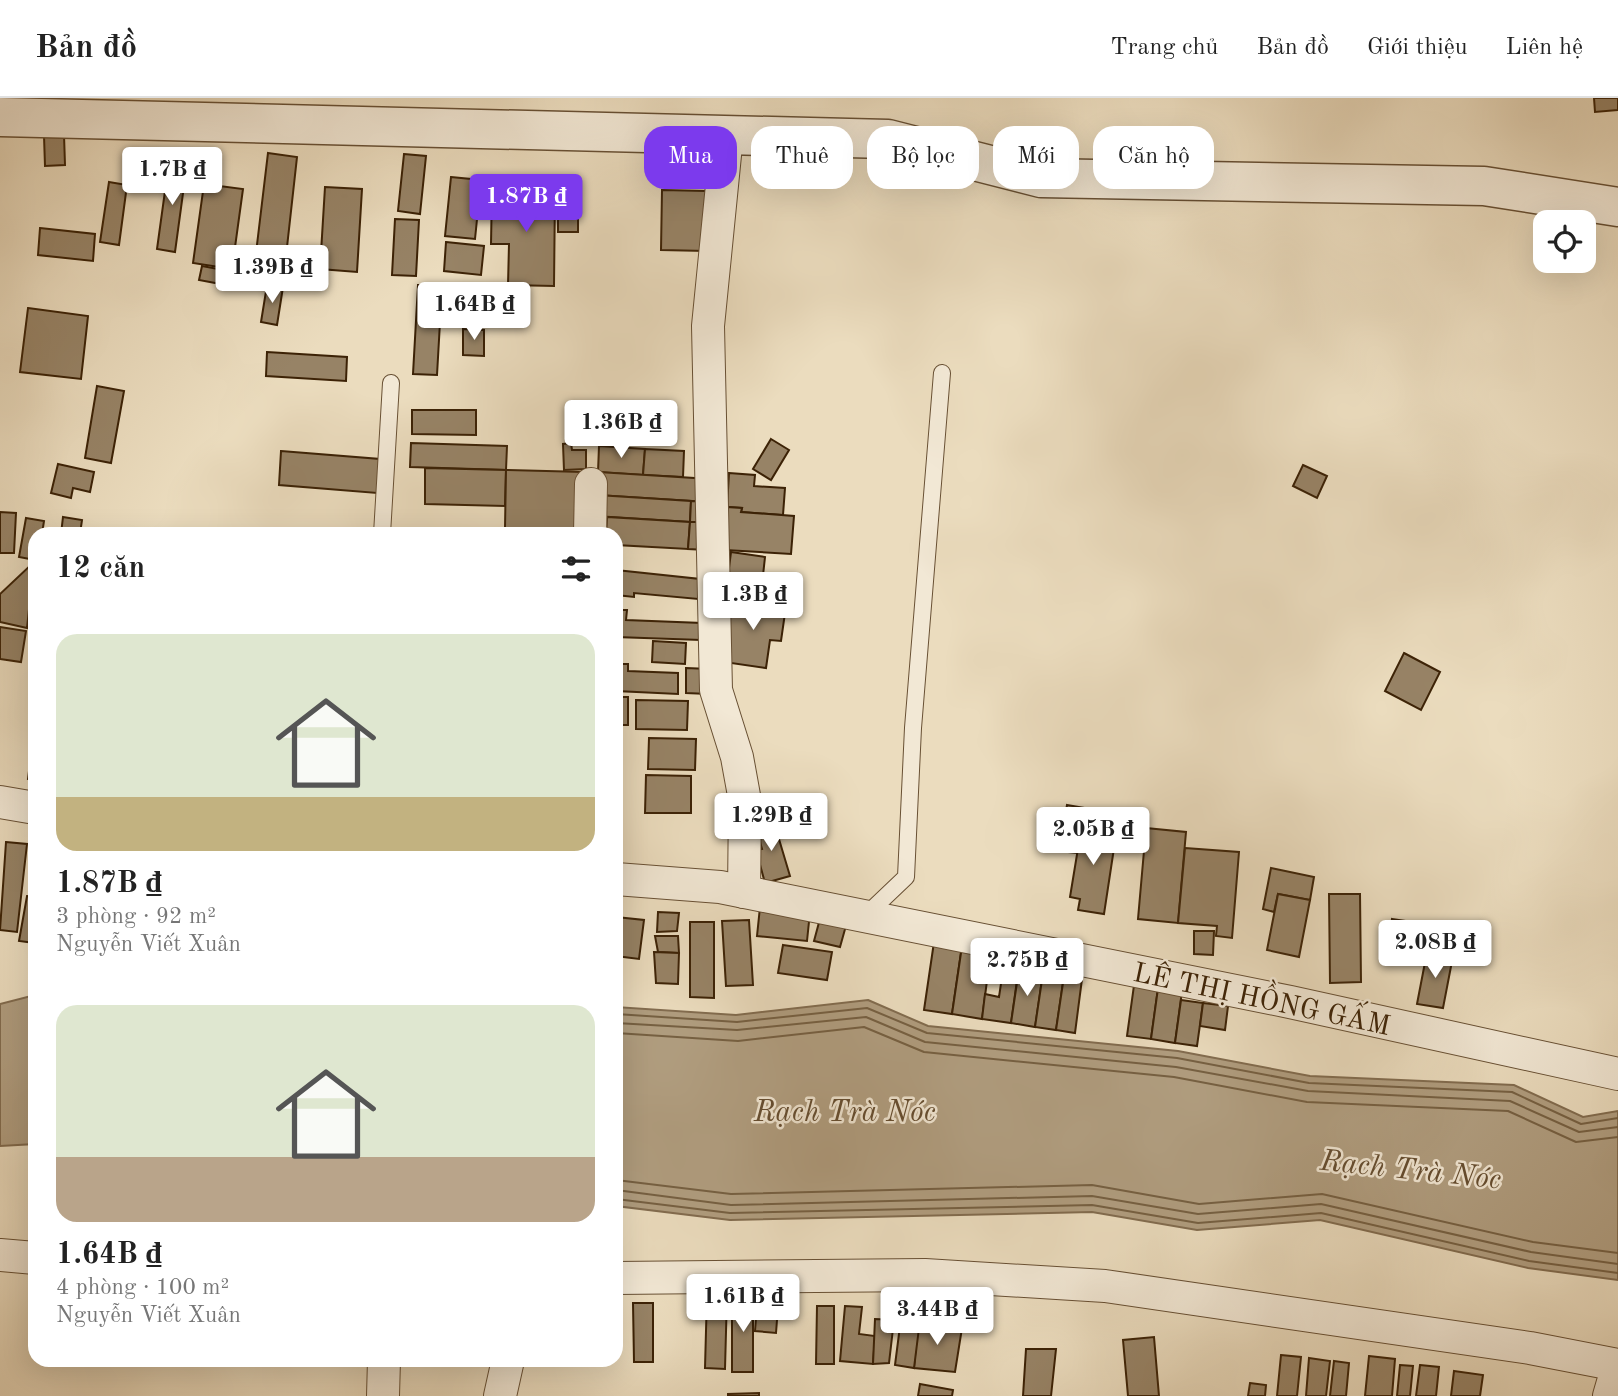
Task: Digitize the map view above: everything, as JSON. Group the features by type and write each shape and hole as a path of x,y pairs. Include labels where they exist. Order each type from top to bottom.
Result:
{"street":[{"path":"0,117 644,133"},
{"path":"737,135 888,139 1041,178 1484,186 1618,207"},
{"path":"722,189 708,326 716,690 737,757 745,802 744,892"},
{"path":"590,527 591,484"},
{"path":"0,802 28,807"},
{"name":"LÊ THỊ HỒNG GẤM","path":"623,880 720,887 1290,1002 1618,1074"},
{"path":"0,1255 28,1257"},
{"path":"623,1278 925,1275 1105,1286 1530,1348 1618,1365 1609,1396"},
{"path":"383,1396 384,1367"},
{"path":"500,1396 506,1367"}],"lane":[{"path":"864,917 906,877 913,728 942,373"},
{"path":"382,527 391,383"}],"water":[{"path":"28,997 28,1144 0,1146 0,1004"},
{"name":"Rạch Trà Nóc","path":"868,1000 928,1026 1178,1051 1310,1076 1514,1085 1583,1117 1618,1111 1618,1280 1528,1268 1320,1220 1197,1230 1092,1212 730,1220 623,1207 623,1007 736,1015"}],"building":[{"path":"1594,98 1618,98 1618,110 1595,112"},
{"path":"64,135 65,165 45,166 44,136"},
{"path":"268,153 297,157 286,256 256,253"},
{"path":"404,154 426,156 420,214 398,211"},
{"path":"169,162 187,164 175,252 157,249"},
{"path":"451,177 481,180 475,239 445,236"},
{"path":"109,182 127,185 119,245 100,242"},
{"path":"204,184 243,189 232,269 193,263"},
{"path":"325,187 362,189 357,272 320,269"},
{"path":"492,189 555,191 554,286 508,285 509,244 491,244"},
{"path":"662,190 707,191 706,251 661,250"},
{"path":"558,191 578,192 578,232 558,232"},
{"path":"395,219 419,220 416,276 392,275"},
{"path":"40,228 95,234 93,261 38,255"},
{"path":"446,242 484,246 481,275 444,271"},
{"path":"269,258 283,259 282,267 269,265"},
{"path":"202,266 229,271 226,285 199,280"},
{"path":"267,285 283,287 277,325 261,322"},
{"path":"418,285 442,287 437,375 413,374"},
{"path":"28,308 88,316 81,379 20,372"},
{"path":"463,329 484,330 484,356 463,355"},
{"path":"267,352 347,357 346,381 266,376"},
{"path":"97,386 124,391 111,463 85,458"},
{"path":"412,410 476,410 476,435 412,434"},
{"path":"600,430 628,432 627,448 599,446"},
{"path":"771,439 789,450 771,480 753,469"},
{"path":"411,443 507,446 506,470 410,467"},
{"path":"571,443 572,450 586,450 586,469 564,470 563,444"},
{"path":"599,446 645,449 643,475 598,472"},
{"path":"645,449 684,451 683,477 643,475"},
{"path":"281,451 380,459 377,493 279,485"},
{"path":"58,464 94,472 90,492 73,488 71,498 51,493"},
{"path":"1303,465 1327,476 1317,498 1293,486"},
{"path":"425,468 506,470 505,506 425,504"},
{"path":"506,470 584,472 583,527 505,527"},
{"path":"598,472 710,479 708,502 597,495"},
{"path":"729,473 755,475 754,486 785,488 783,515 741,512 742,508 727,507"},
{"path":"597,495 691,501 690,522 595,516"},
{"path":"691,501 708,502 707,522 690,522"},
{"path":"727,507 742,508 741,512 794,516 791,554 725,550"},
{"path":"0,512 16,513 14,553 0,553"},
{"path":"63,517 82,520 81,527 62,527"},
{"path":"607,517 690,522 688,549 623,545 623,527 606,527"},
{"path":"26,518 44,521 43,527 28,527 28,559 19,557"},
{"path":"690,522 707,522 706,550 688,549"},
{"path":"731,552 765,557 760,603 725,599"},
{"path":"28,568 27,628 0,622 0,594"},
{"path":"623,571 700,579 698,599 634,593 634,597 623,596"},
{"path":"731,599 786,606 781,641 770,640 766,668 724,662"},
{"path":"623,610 627,610 626,620 702,623 701,640 623,637"},
{"path":"0,627 26,631 21,662 0,659"},
{"path":"653,641 686,643 685,664 652,662"},
{"path":"1404,653 1440,672 1421,710 1385,691"},
{"path":"623,664 628,664 628,671 678,673 678,694 623,691"},
{"path":"686,668 709,669 708,694 686,693"},
{"path":"623,697 628,697 628,725 623,725"},
{"path":"636,700 688,701 687,730 636,729"},
{"path":"649,738 696,739 695,770 648,769"},
{"path":"646,775 691,776 691,813 645,813"},
{"path":"1067,805 1085,808 1077,853 1059,851"},
{"path":"1083,818 1103,822 1101,833 1116,835 1104,914 1078,910 1080,899 1070,897"},
{"path":"773,819 790,876 765,883 756,850 762,849 755,824"},
{"path":"1146,828 1186,832 1178,923 1138,919"},
{"path":"6,842 27,844 17,932 0,930"},
{"path":"1185,848 1239,852 1232,938 1216,936 1217,926 1178,923"},
{"path":"1271,868 1314,877 1310,900 1278,894 1274,912 1263,909"},
{"path":"1278,894 1310,900 1299,957 1267,950"},
{"path":"1329,894 1360,894 1361,982 1330,983"},
{"path":"27,896 28,896 28,942 19,941"},
{"path":"760,907 810,912 807,941 757,936"},
{"path":"658,912 679,913 677,931 657,932"},
{"path":"821,915 847,922 840,947 814,941"},
{"path":"623,918 644,920 639,959 623,957"},
{"path":"1392,919 1420,923 1418,950 1399,948 1400,938 1389,937"},
{"path":"749,920 753,985 726,986 722,921"},
{"path":"690,922 714,922 714,998 690,997"},
{"path":"1435,923 1450,925 1449,933 1457,935 1455,951 1416,946 1419,927 1434,929"},
{"path":"1194,931 1214,931 1213,955 1194,954"},
{"path":"655,936 678,936 679,953 658,952"},
{"path":"934,942 962,946 952,1014 924,1010"},
{"path":"783,945 832,952 827,980 778,973"},
{"path":"962,946 991,950 982,1019 952,1014"},
{"path":"1006,950 1021,952 1011,1023 982,1019 985,994 999,997"},
{"path":"654,952 679,953 678,984 656,983"},
{"path":"1427,952 1453,956 1443,1008 1417,1004"},
{"path":"1019,969 1043,973 1035,1027 1011,1023"},
{"path":"1043,973 1064,976 1056,1030 1035,1027"},
{"path":"1064,976 1082,979 1075,1033 1056,1030"},
{"path":"1135,978 1159,981 1151,1039 1127,1036"},
{"path":"1159,981 1183,984 1175,1043 1151,1039"},
{"path":"1181,1000 1203,1003 1197,1046 1175,1043"},
{"path":"1203,1003 1228,1006 1225,1030 1200,1026"},
{"path":"758,1292 779,1294 776,1333 755,1331"},
{"path":"707,1294 727,1295 725,1369 705,1368"},
{"path":"732,1295 753,1295 753,1372 732,1372"},
{"path":"633,1303 653,1303 653,1362 634,1362"},
{"path":"817,1306 834,1306 834,1364 816,1364"},
{"path":"845,1306 862,1307 859,1334 875,1336 873,1364 840,1361"},
{"path":"875,1319 894,1320 889,1363 873,1364"},
{"path":"918,1321 962,1328 955,1372 914,1368"},
{"path":"900,1326 919,1328 914,1368 895,1365"},
{"path":"1154,1337 1159,1396 1128,1396 1123,1340"},
{"path":"1026,1349 1056,1349 1051,1396 1023,1396"},
{"path":"1281,1355 1301,1357 1297,1396 1277,1396"},
{"path":"1369,1356 1395,1359 1392,1396 1365,1396"},
{"path":"1309,1358 1330,1361 1326,1396 1306,1396"},
{"path":"1334,1361 1349,1363 1346,1396 1330,1396"},
{"path":"1400,1365 1413,1366 1410,1396 1397,1396"},
{"path":"1420,1365 1439,1367 1436,1396 1416,1396"},
{"path":"1454,1371 1483,1375 1480,1396 1451,1396"},
{"path":"1250,1383 1266,1385 1265,1396 1248,1396"},
{"path":"920,1384 953,1390 952,1396 918,1396"},
{"path":"759,1393 759,1396 728,1396 728,1394"}]}
